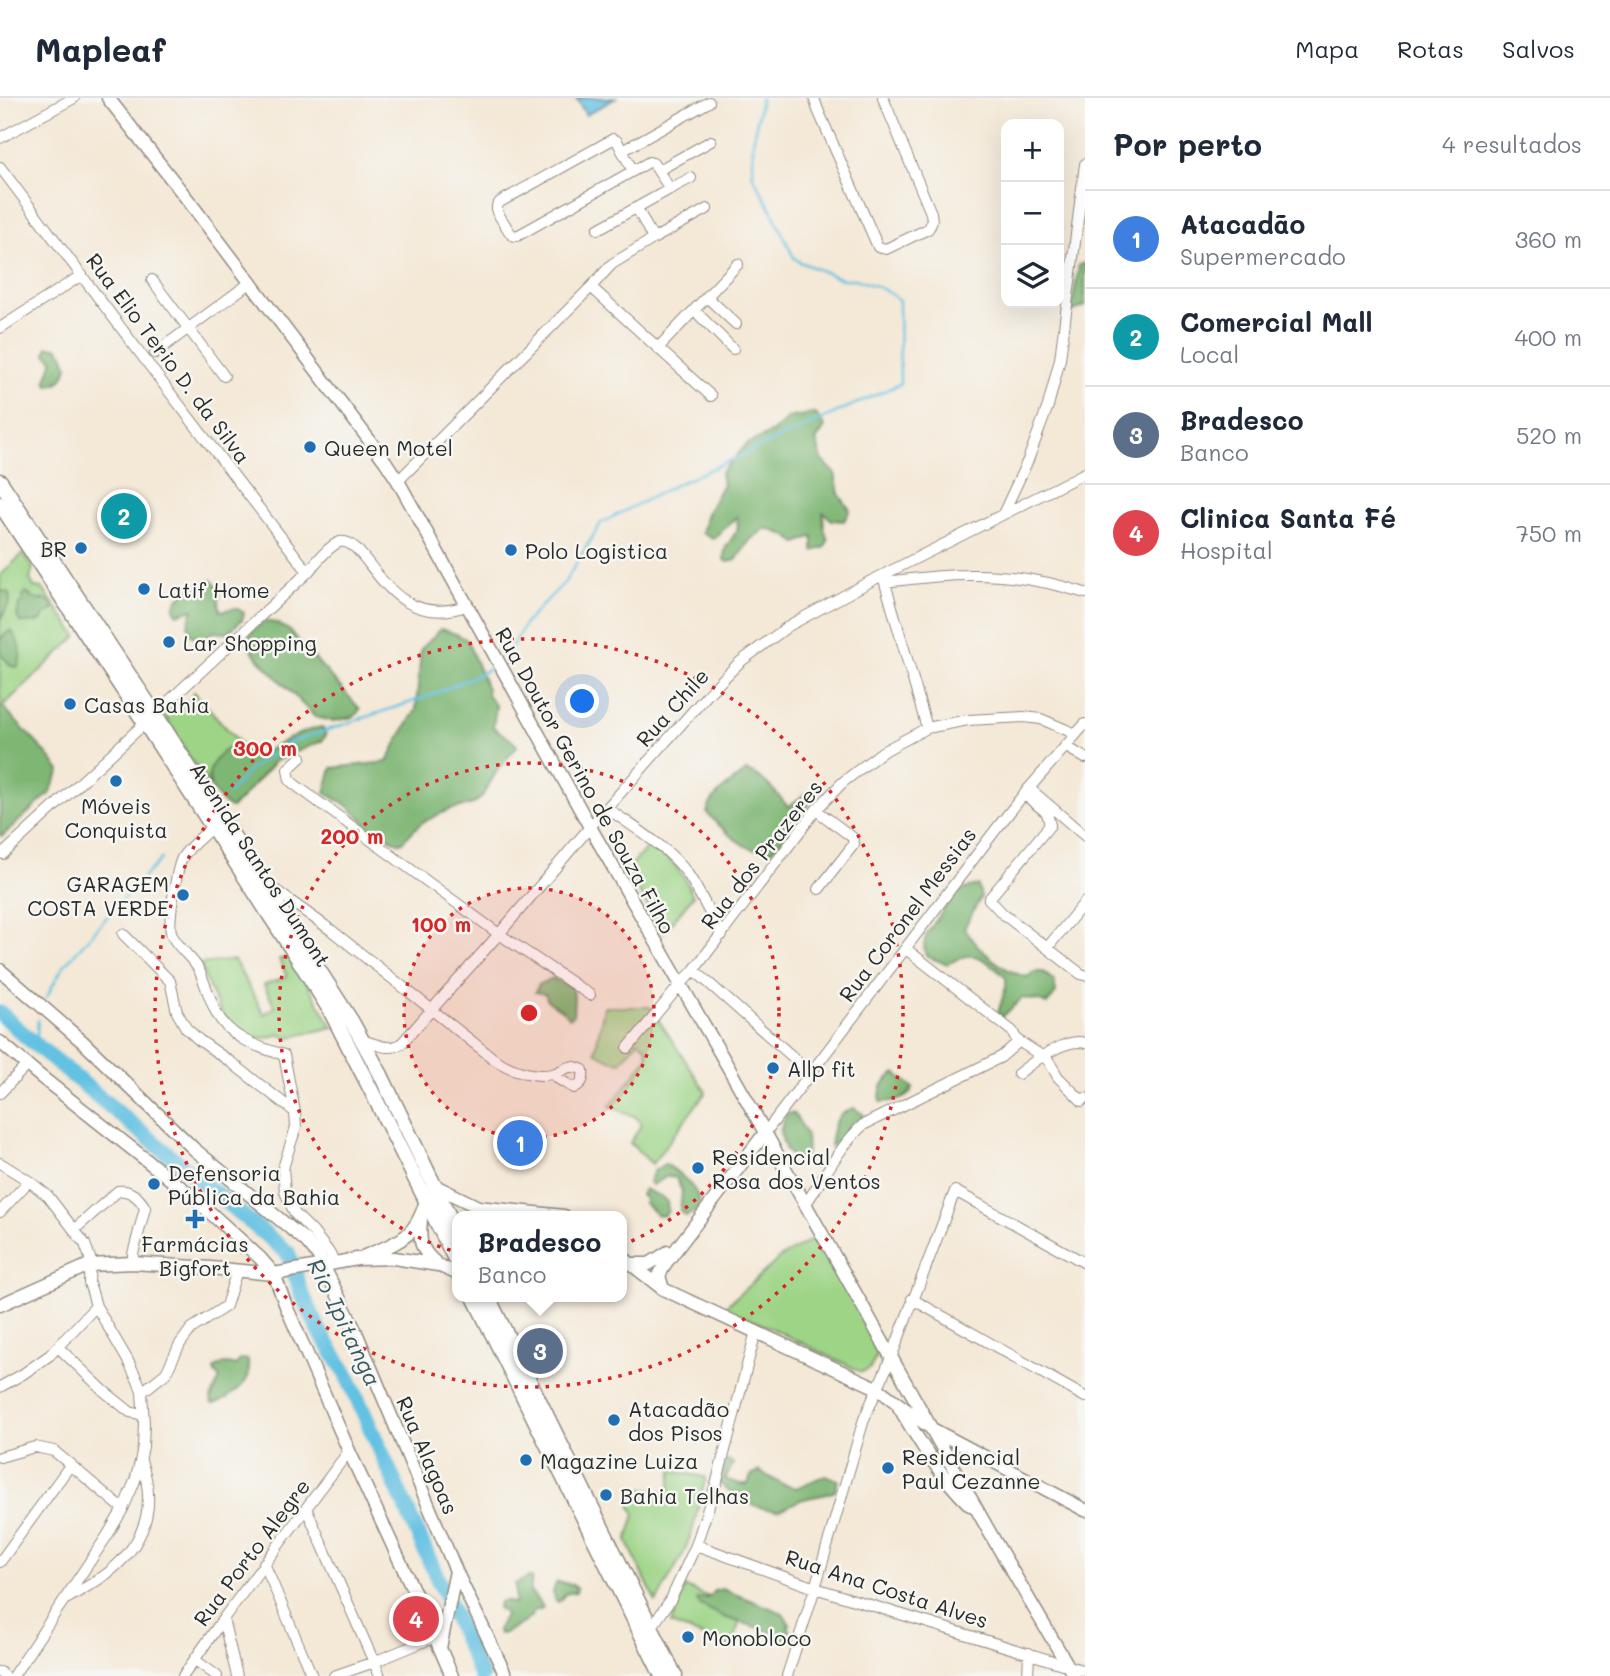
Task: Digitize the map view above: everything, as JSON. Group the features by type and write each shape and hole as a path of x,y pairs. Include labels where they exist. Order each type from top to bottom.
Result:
{"highway":[{"name":"Avenida Santos Dumont","path":"0,481 150,719 212,827 330,1010 452,1253"},
{"name":"Avenida Santos Dumont","path":"0,504 5,521 150,719 262,880 352,1022 380,1073 452,1224"},
{"path":"476,1302 663,1676"},
{"path":"490,1302 675,1676"}],"main road":[{"name":"Rua Doutor Gerino de Souza Filho","path":"108,98 251,282 398,481 590,827 1071,1670"},
{"name":"Rua Alagoas","path":"0,970 83,1042 194,1149 306,1241 318,1255 355,1330 456,1571 506,1676"},
{"path":"0,1042 193,1197 278,1274 286,1306 349,1451 439,1640 452,1676"},
{"path":"663,1289 659,1280 661,1270 765,1133"},
{"path":"433,1185 479,1211"},
{"path":"426,1201 419,1238 423,1250 438,1265"},
{"path":"357,1259 393,1245 404,1238 421,1219"},
{"path":"627,1260 640,1265 649,1264 680,1244"},
{"path":"0,1305 89,1265 133,1263 278,1274 357,1259 394,1258 438,1265 452,1271"},
{"path":"627,1261 663,1289 877,1388 932,1429 1085,1510"},
{"name":"Rua Doutor Gerino de Souza Filho","path":"896,1402 936,1467 953,1489 981,1515"},
{"path":"439,1640 456,1571"}],"street":[{"path":"0,138 74,98"},
{"path":"814,98 878,247 886,250 929,229 932,220 883,98"},
{"path":"622,151 709,102"},
{"path":"633,170 617,141 611,139 500,202 497,212 512,235 517,236 649,162 656,165 670,189"},
{"path":"659,170 711,141"},
{"path":"1003,514 1028,460 1048,406 1060,359 1085,164"},
{"name":"Rua Elio Terio D. da Silva","path":"0,167 307,572"},
{"path":"598,229 691,178"},
{"path":"637,208 653,239"},
{"path":"398,481 612,264 707,209"},
{"path":"658,348 738,264"},
{"path":"0,328 82,275"},
{"path":"152,280 224,376"},
{"path":"155,353 251,282"},
{"path":"592,287 710,396"},
{"path":"707,297 736,324"},
{"path":"694,310 733,349"},
{"name":"Rua Chile","path":"362,1040 388,1048 395,1048 402,1043 590,827 740,662 790,625 884,579 1085,472"},
{"path":"2,853 150,719 337,543 351,545 395,595 406,603 430,611 466,606"},
{"path":"928,728 884,579 995,575 1044,582 1085,593"},
{"name":"Rua dos Prazeres","path":"628,1048 722,935 816,810 843,782 867,763 898,742 928,728 968,720 1024,717 1041,719 1076,734"},
{"name":"Rua Coronel Messias","path":"765,1133 1026,791 1085,724"},
{"path":"1065,746 1085,758"},
{"path":"301,757 288,769 290,780 294,784 499,934 590,995"},
{"path":"1026,791 1085,836"},
{"path":"1026,791 1047,813 1050,825"},
{"path":"607,808 676,860 695,885 722,935"},
{"path":"816,810 852,836 854,844 819,889"},
{"path":"1067,820 1050,825 989,899 1003,914 1085,975"},
{"path":"212,827 183,856 179,867 171,933 195,962 216,1013 232,1032 258,1048 284,1055 296,1127 284,1168 285,1192 295,1214 328,1251 323,1265"},
{"path":"262,880 331,930 506,1067 522,1072 553,1074 575,1066 583,1070 584,1077 575,1087 568,1086 553,1074"},
{"path":"1046,948 1085,902"},
{"path":"123,934 170,981 177,1012 186,1028 295,1112"},
{"path":"906,948 1012,1031 1017,1040 1048,1060 1068,1089 1082,1101 1085,1098"},
{"path":"694,970 811,1073"},
{"path":"805,1205 845,1145 863,1125 1001,1057 1017,1040"},
{"path":"1018,1074 1042,1056 1065,1045 1078,1041 1085,1043"},
{"path":"0,1093 27,1065"},
{"path":"0,1163 48,1196 75,1229 88,1251 89,1283 96,1306 128,1359 142,1392 143,1415 141,1459 123,1509 13,1676"},
{"path":"0,1212 29,1181"},
{"path":"75,1229 118,1191 125,1189 131,1192 145,1208 133,1263"},
{"path":"787,1676 864,1419 955,1191 1085,1263"},
{"path":"142,1392 166,1373 180,1344 191,1329 226,1306 237,1270"},
{"path":"912,1299 1085,1397"},
{"path":"0,1387 50,1355 96,1306"},
{"path":"904,1320 912,1315 934,1312"},
{"path":"652,1627 671,1600 696,1545 717,1480 756,1331"},
{"path":"58,1347 130,1412 143,1415"},
{"path":"0,1457 25,1449 44,1448 54,1451 123,1509"},
{"name":"Rua Porto Alegre","path":"183,1676 349,1451"},
{"path":"65,1600 108,1573 136,1544 147,1516 149,1494 141,1459"},
{"path":"0,1562 71,1464"},
{"path":"307,1510 380,1676"},
{"name":"Rua Ana Costa Alves","path":"696,1545 815,1588 1029,1653 1071,1670 1085,1671"},
{"path":"264,1563 312,1676"},
{"path":"223,1619 237,1676"},
{"path":"334,1676 439,1640"},
{"path":"1028,1676 1029,1653"},
{"path":"195,1660 217,1676"},
{"path":"0,1672 4,1676"}],"green space":[{"path":"1085,263 1085,306 1071,312 1079,265"},
{"path":"48,347 57,347 68,367 61,380 48,385 46,380 53,360 46,354"},
{"path":"815,413 825,427 816,441 822,460 835,473 839,494 850,510 844,521 832,520 823,512 828,541 824,548 813,551 813,536 797,543 766,528 750,540 736,560 724,560 725,549 738,529 737,516 713,539 702,533 707,513 723,484 721,472 747,444 773,432 788,418"},
{"path":"23,554 33,568 30,579 34,587 42,588 77,636 5,704 0,699 0,575"},
{"path":"212,580 220,589 220,611 236,608 244,613 242,620 227,633 213,632 199,639 191,635 188,625 193,609 177,614 174,608 176,602 189,589"},
{"path":"0,592 9,593 10,601 1,619"},
{"path":"26,592 34,599 49,601 54,609 45,614 42,620 20,622 17,616 19,606"},
{"path":"265,621 289,630 360,709 354,717 333,721 315,717 257,657 246,641 252,631"},
{"path":"441,629 467,640 487,694 496,706 493,727 517,746 497,771 481,798 473,804 448,810 421,823 401,843 375,833 350,807 325,793 332,768 387,762 416,710 421,649"},
{"path":"11,630 19,648 18,667 11,666 0,653 1,638"},
{"path":"194,692 244,748 234,744 208,777 210,787 163,713 166,708 177,710 189,701"},
{"path":"0,703 60,771 49,794 2,836 0,835"},
{"path":"322,727 326,735 322,741 275,761 231,808 215,793 209,779 212,765 221,753 234,744 257,755 298,734"},
{"path":"746,771 764,781 788,807 808,792 811,800 796,819 791,832 771,851 741,844 707,813 718,794"},
{"path":"649,845 676,866 693,896 663,933 627,870"},
{"path":"978,885 981,897 964,928 983,951 1008,970 1027,977 1034,972 1043,972 1054,981 1056,993 1047,1004 1022,998 1002,1017 998,1013 1006,978 993,966 972,956 946,964 926,956 926,935 953,896"},
{"path":"291,957 333,1027 287,1038 279,1034 262,1038 248,1036 236,1030 218,1007 200,964 234,960 264,1014 275,1007 264,985 287,977 279,959"},
{"path":"553,978 573,988 573,1015 569,1018 547,1000 546,994 535,992 539,984"},
{"path":"604,1007 650,1007 706,1092 652,1164 630,1143 642,1124 636,1117 610,1106 648,1057 646,1047 638,1041 621,1062 595,1052"},
{"path":"896,1073 913,1088 903,1098 880,1102 883,1084"},
{"path":"854,1108 864,1115 864,1119 830,1146 836,1122"},
{"path":"793,1113 806,1134 806,1159 792,1157 786,1150 780,1132 786,1114"},
{"path":"665,1164 694,1189 699,1205 695,1211 685,1216 680,1211 682,1191 676,1178 668,1176 652,1185 649,1182 654,1171"},
{"path":"644,1189 667,1201 668,1211 664,1216 657,1215 644,1203 646,1200 641,1195"},
{"path":"818,1236 858,1308 877,1354 870,1369 861,1372 767,1326 727,1310 727,1305 781,1257"},
{"path":"243,1359 248,1360 249,1373 246,1381 226,1398 212,1404 211,1398 220,1378 214,1369 224,1364 235,1366"},
{"path":"726,1461 733,1464 725,1479 740,1484 748,1484 751,1476 759,1471 782,1484 796,1488 826,1475 838,1480 835,1491 772,1510 747,1502 720,1484"},
{"path":"672,1471 706,1477 692,1532 656,1602 627,1541 635,1514 630,1505 633,1495 639,1495 642,1489 669,1493"},
{"path":"532,1578 530,1591 543,1607 541,1610 535,1610 530,1618 521,1624 499,1634 497,1630 505,1616 498,1608 499,1602 515,1604 515,1584"},
{"path":"557,1582 571,1584 577,1588 576,1592 565,1594 558,1602 553,1595"},
{"path":"685,1587 709,1597 702,1598 725,1617 740,1621 731,1648 671,1624"},
{"path":"722,1589 783,1613 792,1636 787,1641 724,1617 699,1604 697,1599 708,1598 714,1591"}],"water":[{"path":"576,98 616,98 586,115"}],"waterway":[{"path":"506,658 526,622 565,582 601,523 675,485 900,384 899,301 878,287 855,279 842,279 794,258 753,176 753,142 761,98"},
{"path":"227,795 251,769 286,744 432,695 490,669"},
{"path":"46,998 63,967 161,859"},
{"name":"Rio Ipitanga","path":"0,1013 288,1253 301,1292 320,1332 346,1373 481,1676"},
{"path":"36,1045 38,1020"}],"place":[{"name":"Queen Motel","path":"310,447"},
{"name":"Comercial Mall","path":"124,516"},
{"name":"BR","path":"81,548"},
{"name":"Polo Logistica","path":"511,550"},
{"name":"Latif Home","path":"144,589"},
{"name":"Lar Shopping","path":"169,642"},
{"name":"Casas Bahia","path":"70,704"},
{"name":"Móveis Conquista","path":"116,781"},
{"name":"GARAGEM COSTA VERDE","path":"183,895"},
{"name":"Allp fit","path":"773,1068"},
{"name":"Atacadão","path":"520,1143"},
{"name":"Residencial Rosa dos Ventos","path":"698,1168"},
{"name":"Defensoria Pública da Bahia","path":"154,1184"},
{"name":"Farmácias Bigfort","path":"195,1219"},
{"name":"Bradesco","path":"540,1351"},
{"name":"Atacadão dos Pisos","path":"614,1420"},
{"name":"Magazine Luiza","path":"526,1460"},
{"name":"Residencial Paul Cezanne","path":"888,1468"},
{"name":"Bahia Telhas","path":"606,1495"},
{"name":"Clinica Santa Fé","path":"416,1619"},
{"name":"Monobloco","path":"688,1637"}]}
